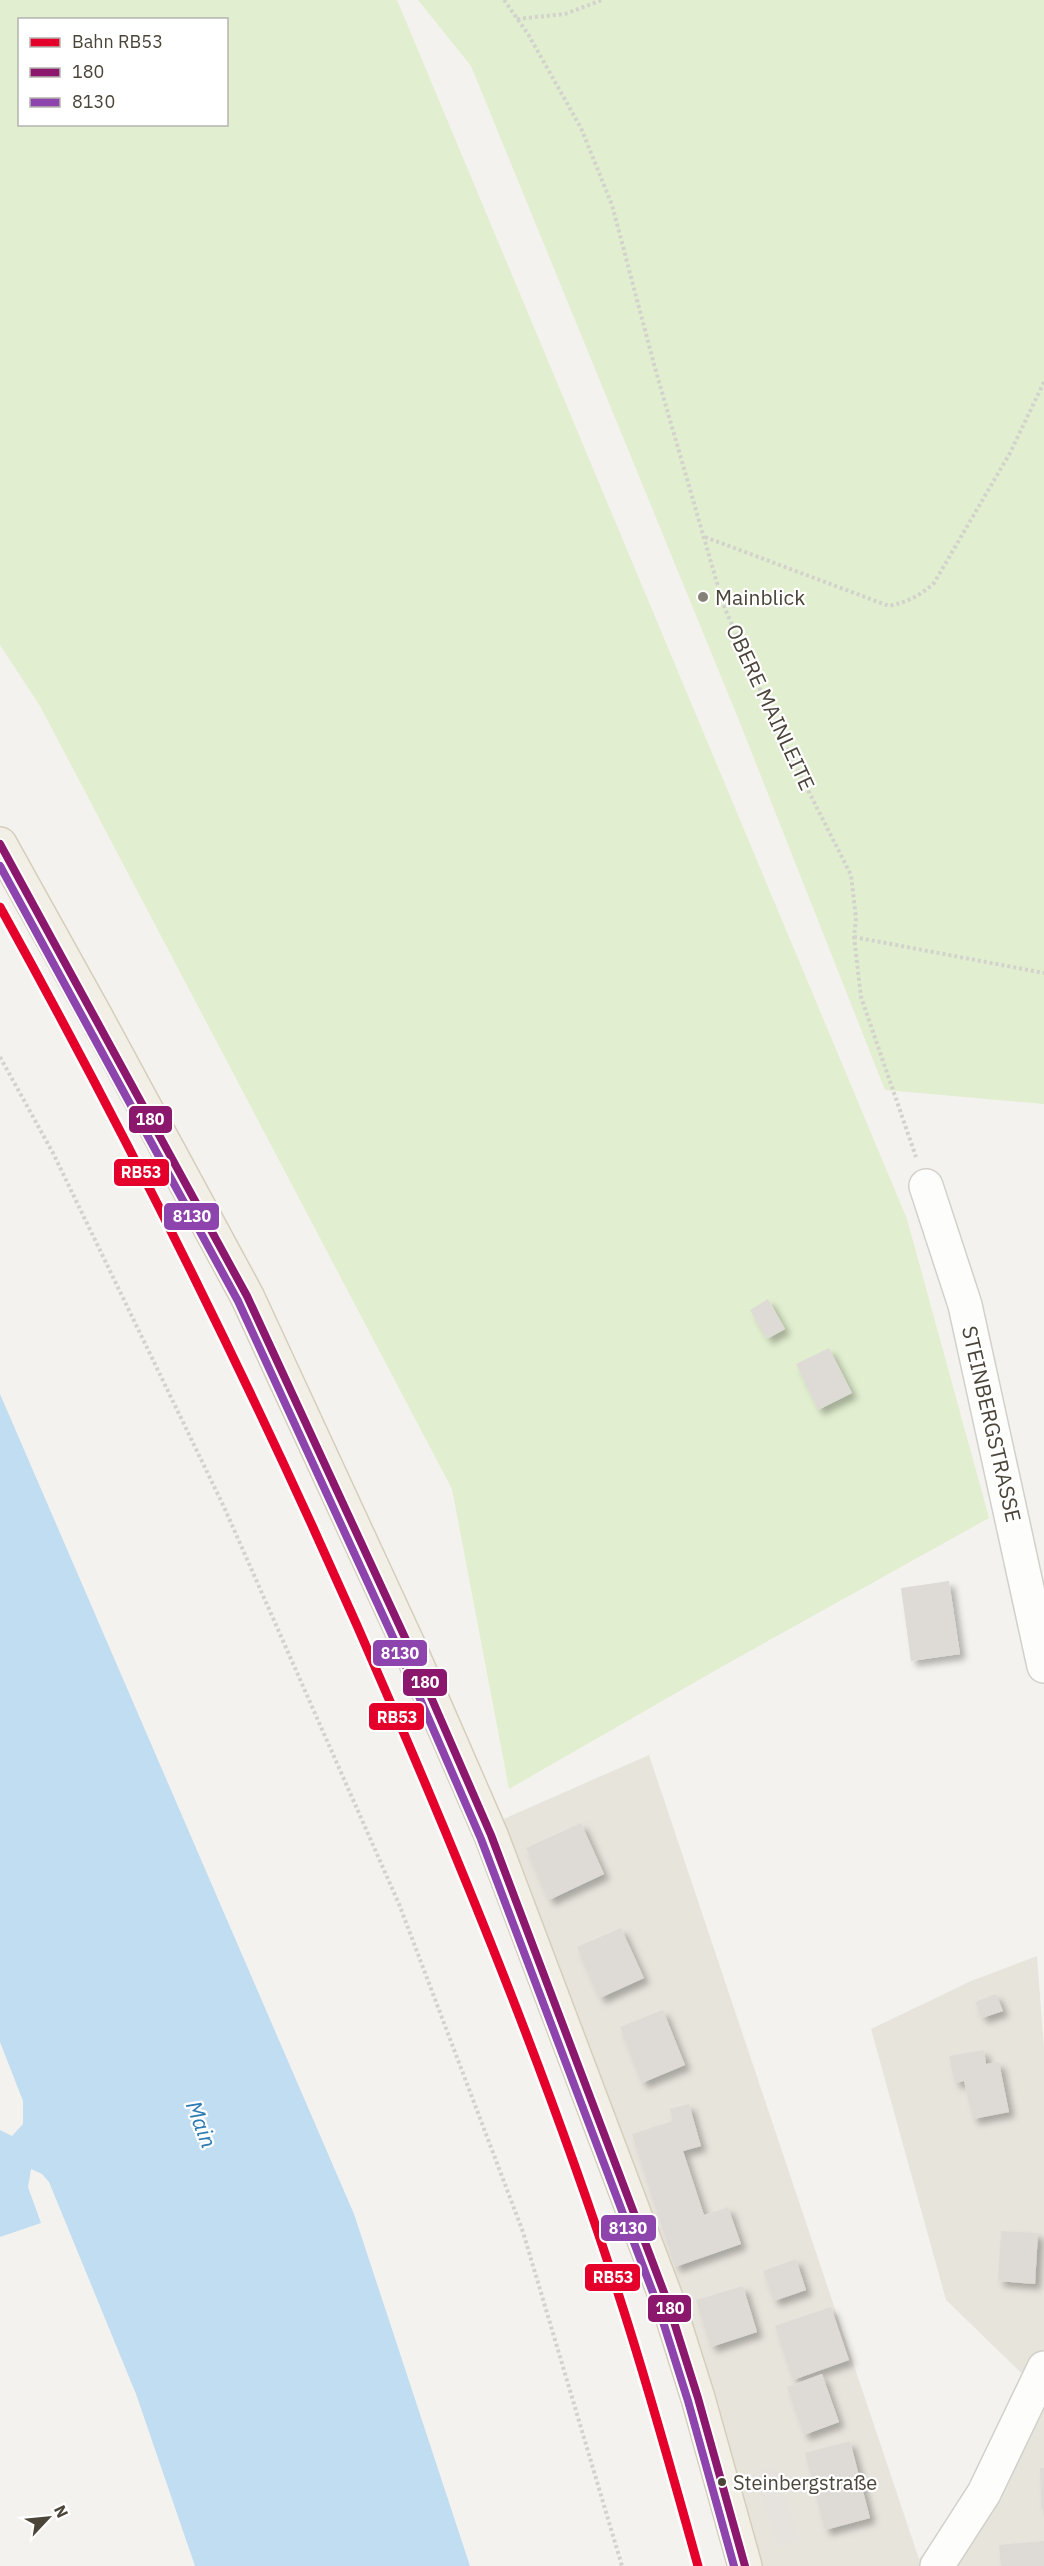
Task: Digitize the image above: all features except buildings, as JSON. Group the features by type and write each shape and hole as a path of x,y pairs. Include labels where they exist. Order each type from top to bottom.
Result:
{"main road":[{"path":"0,844 247,1296 407,1642 491,1835 668,2303 698,2398 744,2566"}],"street":[{"name":"STEINBERGSTRASSE","path":"926,1186 965,1305 1044,1666"},
{"path":"938,2566 984,2493 1044,2368"}],"path":[{"name":"OBERE MAINLEITE","path":"504,0 581,128 612,205 723,604 773,721 851,875 856,918 854,937 861,997 926,1186"},
{"path":"517,19 565,14 602,0"},
{"path":"704,537 889,606 906,602 925,592 934,583 1010,453 1044,381"},
{"path":"854,937 1044,973"},
{"path":"0,1057 53,1153 224,1507 399,1904 523,2232 622,2566"}],"shaded area":[{"path":"649,1755 919,2559 1044,2406 1044,2566 754,2566 499,1821"},
{"path":"1037,1956 1044,2049 1044,2395 946,2300 871,2029 971,1981"},
{"path":"775,2467 800,2539 778,2546 753,2474"}],"green space":[{"path":"0,0 397,0 907,1219 989,1518 723,1666 509,1789 452,1489 40,706 0,645"},
{"path":"418,0 1044,0 1044,1104 885,1090 738,718 471,66"}],"water":[{"name":"Main","path":"0,1394 354,2214 470,2566 195,2566 136,2394 49,2182 42,2174 31,2169 28,2187 41,2223 0,2237 0,2130 12,2136 23,2124 23,2101 0,2042"}],"rail line":[{"name":"RB53","path":"0,907 55,1007 212,1313 309,1520 432,1799 517,2010 595,2224 640,2363 698,2566"}],"transit line":[{"name":"180","path":"0,844 247,1296 407,1642 491,1835 668,2303 698,2398 745,2566"},
{"name":"8130","path":"0,866 238,1301 397,1646 481,1839 658,2306 688,2401 734,2566"}],"place":[{"name":"Mainblick","path":"703,597"},
{"name":"Steinbergstraße","path":"722,2482"}]}
